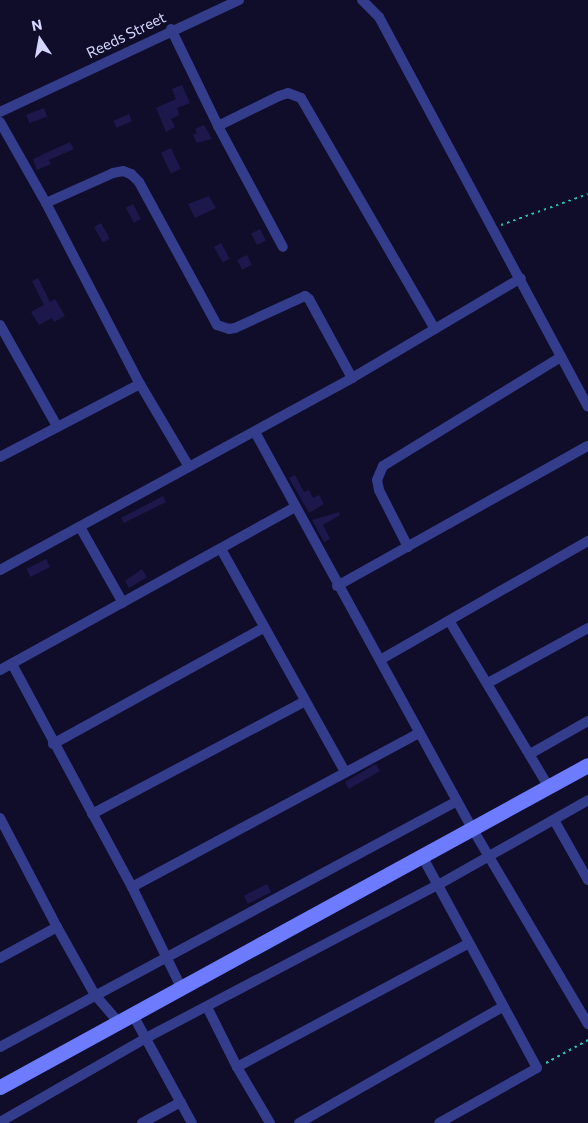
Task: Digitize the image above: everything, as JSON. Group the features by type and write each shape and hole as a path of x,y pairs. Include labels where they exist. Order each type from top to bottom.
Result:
{"street":[{"name":"Reeds Street","path":"0,112 171,29 238,0"},
{"path":"362,0 379,17 465,179 522,278 561,357 588,406"},
{"path":"171,29 218,126 283,246"},
{"path":"218,126 279,96 296,94 301,98 435,329"},
{"path":"0,122 46,202 140,384 189,467"},
{"path":"46,202 113,173 123,171 131,174 139,182 218,324 222,328 235,328 304,296 309,299 352,378"},
{"path":"0,570 352,378 522,278"},
{"path":"0,325 57,426"},
{"path":"408,547 379,490 377,480 383,466 561,357"},
{"path":"0,457 140,384"},
{"path":"255,432 294,508 380,660 418,732 472,828 588,1024"},
{"path":"337,586 588,446"},
{"path":"0,670 294,508"},
{"path":"80,527 122,603"},
{"path":"380,660 450,622 588,541"},
{"path":"221,549 263,628 345,772"},
{"path":"450,622 548,786"},
{"path":"53,744 263,628"},
{"path":"488,683 588,628"},
{"path":"12,664 53,744 132,887 182,988"},
{"path":"92,814 305,701"},
{"path":"530,754 588,721"},
{"path":"132,887 418,732"},
{"path":"0,1087 588,765"},
{"path":"0,1122 146,1038 438,885 588,800"},
{"path":"0,1047 457,801"},
{"path":"0,818 96,996 119,1023"},
{"path":"554,820 588,880"},
{"path":"422,856 467,944 537,1068 439,1123"},
{"path":"0,958 58,927"},
{"path":"237,1068 467,944"},
{"path":"207,1007 237,1068 270,1123"},
{"path":"299,1123 502,1007"},
{"path":"133,1015 192,1123"},
{"path":"142,1123 181,1102"}],"path":[{"path":"494,228 588,194"},
{"path":"537,1068 588,1040"}],"building":[{"path":"182,85 190,103 177,108 179,115 171,119 175,127 166,132 156,108 176,99 172,89"},
{"path":"44,108 47,116 29,123 26,115"},
{"path":"129,114 132,121 116,128 113,121"},
{"path":"204,125 212,139 197,143 193,135 197,133 195,129"},
{"path":"70,142 74,149 49,160 51,164 37,170 33,159"},
{"path":"171,148 181,169 171,173 161,153"},
{"path":"209,196 216,208 195,218 188,204"},
{"path":"133,204 141,219 134,223 126,208"},
{"path":"101,223 110,239 103,243 94,227"},
{"path":"260,229 266,241 257,245 251,234"},
{"path":"221,243 230,259 223,263 214,247"},
{"path":"247,255 252,265 242,270 237,260"},
{"path":"38,278 50,302 55,299 65,316 54,322 52,318 39,325 31,312 44,305 32,281"},
{"path":"295,475 304,492 309,490 313,498 319,495 324,504 309,513 289,478"},
{"path":"163,496 166,502 124,523 121,518"},
{"path":"339,512 340,515 323,525 330,539 324,542 312,520"},
{"path":"46,559 50,567 30,577 26,569"},
{"path":"142,569 147,577 129,588 125,581"},
{"path":"376,764 380,771 349,789 345,782"},
{"path":"267,884 271,892 248,904 244,896"}]}
